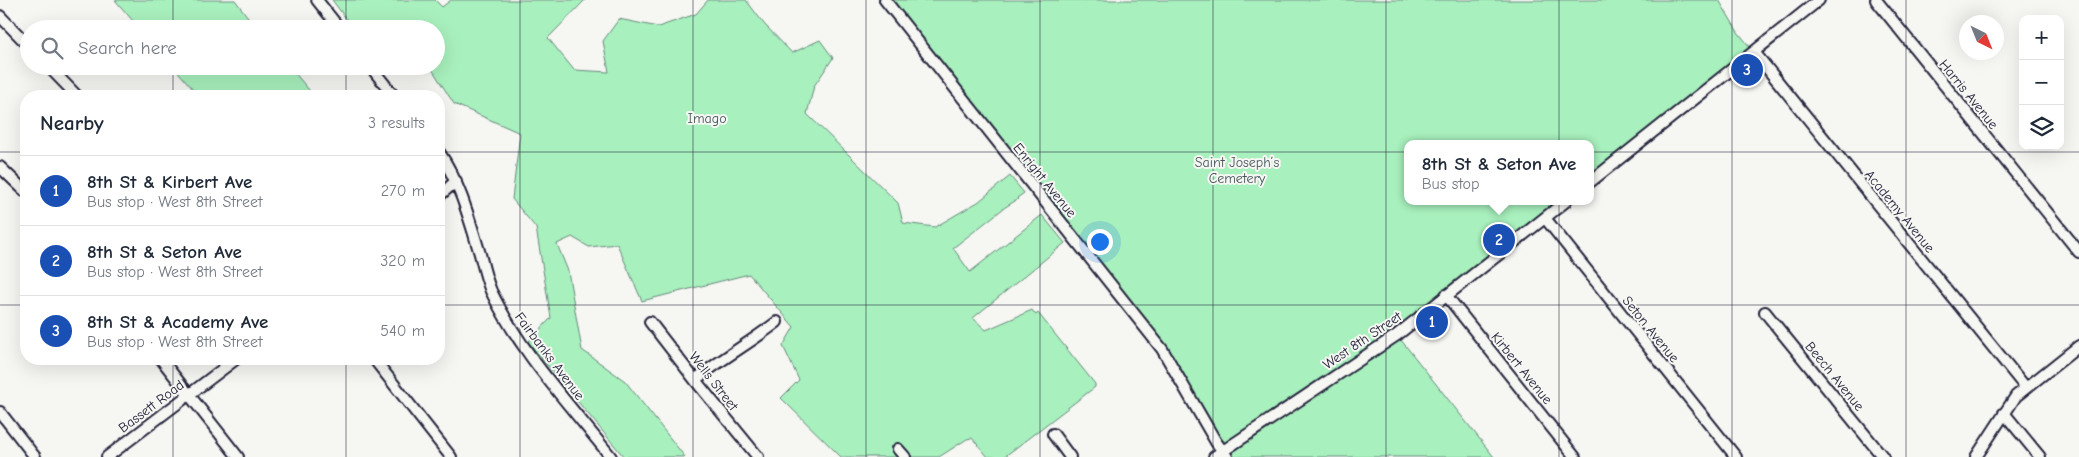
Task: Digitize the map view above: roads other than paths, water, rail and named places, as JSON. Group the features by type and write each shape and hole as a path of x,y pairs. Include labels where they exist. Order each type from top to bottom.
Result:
{"street":[{"path":"317,0 333,20"},
{"name":"Enright Avenue","path":"885,0 1162,349 1222,455"},
{"path":"1594,179 1819,0"},
{"name":"Harris Avenue","path":"1876,0 2079,252"},
{"path":"0,16 20,37"},
{"name":"Academy Avenue","path":"1754,52 2026,388"},
{"path":"57,75 71,90"},
{"path":"377,75 389,90"},
{"name":"Fairbanks Avenue","path":"445,162 456,181 466,206 489,288 505,321 519,342 611,457"},
{"path":"0,167 20,186"},
{"path":"445,191 456,181"},
{"name":"West 8th Street","path":"1222,455 1396,335 1561,205"},
{"name":"Seton Avenue","path":"1545,218 1736,457"},
{"name":"Kirbert Avenue","path":"1446,295 1576,457"},
{"name":"Beech Avenue","path":"1765,312 1883,457"},
{"name":"Wells Street","path":"650,322 758,457"},
{"path":"695,380 722,359 758,337 777,322"},
{"path":"1976,457 2016,396 2079,346"},
{"path":"165,365 238,457"},
{"name":"Bassett Road","path":"107,457 228,365"},
{"path":"379,365 452,457"},
{"path":"0,412 35,457"},
{"path":"2004,413 2040,457"},
{"path":"1053,434 1070,457"}],"place":[{"name":"8th St & Academy Ave","path":"1747,70"},
{"name":"8th St & Seton Ave","path":"1499,240"},
{"name":"8th St & Kirbert Ave","path":"1432,322"}],"park label":[{"name":"Imago","path":"707,118"},
{"name":"Saint Joseph’s Cemetery","path":"1237,170"}]}
